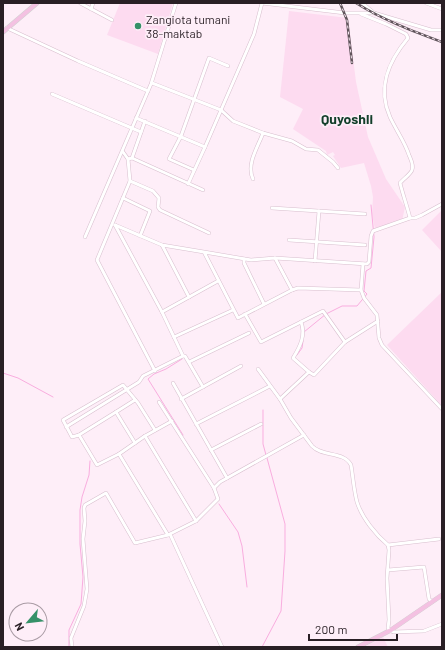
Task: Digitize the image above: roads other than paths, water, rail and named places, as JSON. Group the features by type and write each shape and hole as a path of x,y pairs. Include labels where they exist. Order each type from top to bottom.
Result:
{"main road":[{"path":"3,32 37,3"},
{"path":"358,647 390,630 442,595"}],"street":[{"path":"80,3 112,20"},
{"path":"91,9 94,3"},
{"path":"85,237 152,82 176,3"},
{"path":"188,184 254,34 262,3 361,14 374,13 431,30 442,30"},
{"path":"362,3 374,13"},
{"path":"426,3 442,9"},
{"path":"361,14 406,34 408,38 400,47 390,65 384,84 384,100 390,116 408,150 413,166 412,172 400,183 410,218"},
{"path":"7,28 148,91"},
{"path":"194,170 168,159 181,136 209,58 228,66"},
{"path":"152,82 220,110 233,121 263,133 292,141 306,149 318,150 338,168"},
{"path":"52,94 141,132"},
{"path":"136,118 205,147"},
{"path":"145,121 130,158 130,181 98,257 98,262 155,371"},
{"path":"253,179 250,172 251,164 263,133"},
{"path":"123,152 130,158 203,190"},
{"path":"130,181 153,191 159,198 158,207 160,210 209,232"},
{"path":"123,198 150,211 140,236"},
{"path":"112,223 162,245 244,259 251,260 275,258 367,264 369,262 370,236 372,231 410,218 415,218 442,204"},
{"path":"272,208 365,214"},
{"path":"315,261 319,211"},
{"path":"116,225 162,312 183,356 185,356 189,362 203,387"},
{"path":"289,240 365,245"},
{"path":"162,245 189,297"},
{"path":"204,252 238,318 298,288 362,290"},
{"path":"275,258 292,290"},
{"path":"244,259 244,263 264,304"},
{"path":"363,264 362,290 364,298 377,315 379,338 382,345 442,409"},
{"path":"162,312 218,281"},
{"path":"174,337 233,310"},
{"path":"245,314 261,342 324,311 345,342"},
{"path":"301,322 303,328 300,347 292,358 314,375 345,342 378,321"},
{"path":"189,362 249,333"},
{"path":"66,427 127,390 139,382 143,376 183,356"},
{"path":"181,398 241,366"},
{"path":"258,369 312,446 316,450 338,456 349,461 357,502 362,513 379,537 388,545 439,539"},
{"path":"280,399 309,372"},
{"path":"173,383 227,478"},
{"path":"135,400 80,435 72,437 63,421 123,385 138,403 155,430"},
{"path":"196,424 270,386"},
{"path":"72,647 71,638 84,606 87,589 83,539 85,505 106,493 135,543 169,534 196,521 218,499 214,488 160,402"},
{"path":"116,412 135,443"},
{"path":"80,435 97,465 119,454 145,436 172,421"},
{"path":"211,450 261,424"},
{"path":"214,488 220,482 304,435"},
{"path":"145,436 196,521"},
{"path":"119,454 169,534 222,647"},
{"path":"388,545 388,628 393,632 424,631 442,624"},
{"path":"388,570 424,567 429,599 432,602"}],"waterway":[{"path":"304,332 326,314 342,306 357,306 367,294 364,291 366,271 371,268 374,237 371,205"},
{"path":"297,355 302,348 303,341"},
{"path":"182,359 166,369 154,374 148,379 183,435"},
{"path":"3,373 18,378 53,397"},
{"path":"263,410 263,444 266,455"},
{"path":"262,647 281,611 285,551 285,524 267,458"},
{"path":"69,647 69,630 81,604 83,577 80,544 80,510 82,497 89,475 90,461"},
{"path":"219,504 238,532 242,546 247,587"}],"railway":[{"path":"340,3 347,20 352,63"},
{"path":"356,3 387,20 442,42"}],"place":[{"name":"Zangiota tumani 38-maktab","path":"138,26"}],"district":[{"name":"Quyoshli","path":"347,118"}]}
